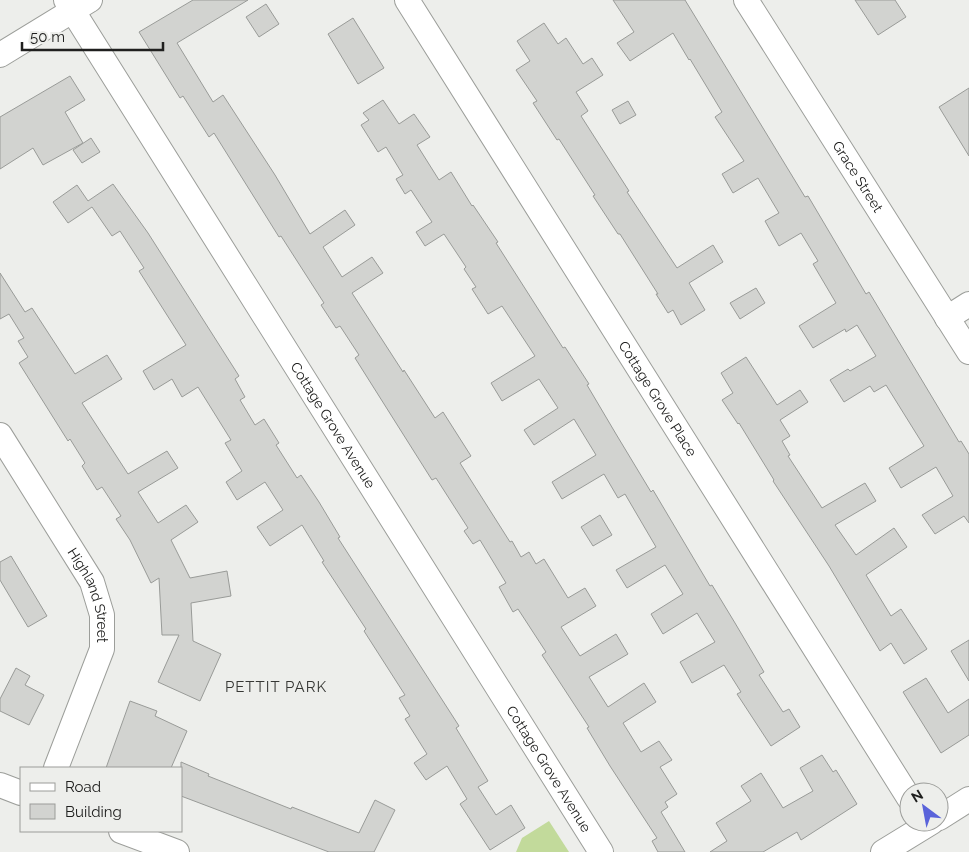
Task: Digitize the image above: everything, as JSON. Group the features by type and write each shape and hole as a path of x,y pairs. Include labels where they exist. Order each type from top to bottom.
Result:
{"street":[{"name":"Cottage Grove Place","path":"407,0 899,782"},
{"name":"Grace Street","path":"746,0 969,352"},
{"path":"0,56 76,4"},
{"name":"Cottage Grove Avenue","path":"76,4 601,852"},
{"path":"947,318 969,304"},
{"name":"Highland Street","path":"0,435 92,582 102,615 102,650 56,767"},
{"path":"0,785 20,793"},
{"path":"949,811 969,799"},
{"path":"124,832 178,852"},
{"path":"883,852 914,832"}],"green space":[{"path":"549,821 569,852 516,852 522,838"}],"building":[{"path":"193,0 248,0 177,43 213,102 223,95 275,175 310,234 345,210 355,225 323,247 342,277 372,257 383,273 352,293 435,418 443,412 471,456 460,463 521,557 529,552 536,564 544,559 568,598 585,588 596,606 561,627 580,656 616,634 628,654 589,677 608,707 644,683 656,702 623,723 641,752 659,741 672,760 660,767 677,794 665,802 668,807 661,812 685,852 658,852 652,841 657,838 542,655 546,652 518,609 513,612 499,587 506,583 480,540 473,544 464,531 468,528 436,478 432,480 355,358 359,355 340,326 336,328 321,305 324,303 281,236 279,237 214,133 209,137 183,96 180,98 139,32"},
{"path":"613,0 685,0 805,197 808,196 866,294 869,292 959,442 961,441 969,454 969,523 964,516 935,534 922,515 953,496 936,467 901,488 889,468 924,446 886,385 874,392 870,386 844,402 830,380 876,356 857,325 846,332 845,329 813,348 799,326 836,303 813,264 818,261 801,233 779,246 765,221 779,213 758,178 733,193 722,174 744,161 715,117 722,112 673,33 630,61 617,43 634,32"},
{"path":"855,0 895,0 906,17 878,35"},
{"path":"266,4 279,24 259,37 246,17"},
{"path":"353,18 384,68 358,84 328,34"},
{"path":"544,23 558,44 566,38 583,64 592,58 603,75 576,92 588,111 581,116 629,191 627,192 677,268 713,245 723,262 689,283 705,310 681,325 673,310 668,313 656,294 658,294 593,196 595,195 559,139 557,140 533,103 537,101 516,70 530,61 517,41"},
{"path":"70,76 85,100 65,112 83,143 43,165 33,148 0,169 0,117"},
{"path":"969,88 969,156 939,107"},
{"path":"383,100 399,124 414,114 430,137 417,145 439,180 451,172 472,206 498,242 496,243 563,348 565,347 589,384 587,385 651,492 653,490 710,586 712,585 735,623 764,672 759,675 783,712 789,709 800,727 771,746 737,694 741,692 724,665 692,683 680,662 715,642 697,613 663,634 651,614 683,594 665,565 627,588 616,570 656,547 625,494 618,498 604,474 562,499 552,482 596,455 574,419 534,445 524,430 558,408 539,379 502,401 491,383 535,356 502,306 488,314 472,289 476,287 464,269 466,267 444,234 425,246 416,232 432,222 411,190 405,194 396,179 403,175 386,147 378,152 361,125 369,120 363,113"},
{"path":"628,101 636,115 620,124 612,110"},
{"path":"91,138 100,152 82,163 73,150"},
{"path":"113,184 148,233 239,376 235,379 245,397 240,400 255,425 264,419 279,443 276,445 297,478 301,475 319,502 340,537 338,538 459,726 456,728 488,781 478,787 496,815 511,805 525,828 490,850 460,804 467,799 447,766 426,780 414,763 427,754 405,719 410,716 399,698 405,695 364,631 366,629 322,562 324,561 302,525 270,546 257,527 283,510 265,482 237,500 226,482 242,471 225,443 231,440 198,387 182,397 172,379 154,390 143,371 186,345 139,271 144,268 120,231 112,236 92,207 68,223 53,202 77,185 88,201"},
{"path":"0,273 25,312 32,308 75,374 107,355 122,379 82,403 128,474 167,451 178,468 138,492 158,523 186,505 198,522 171,540 190,578 227,571 231,596 191,603 193,641 221,654 200,701 158,682 179,635 162,635 159,578 151,583 130,540 116,519 121,516 102,487 97,490 82,466 85,463 70,439 68,441 19,363 28,357 18,341 24,338 9,314 0,319"},
{"path":"756,288 765,303 740,319 730,303"},
{"path":"746,357 777,405 800,390 808,402 780,420 790,436 782,441 790,455 788,456 822,508 865,483 876,501 835,525 856,555 894,528 907,547 866,575 891,616 901,609 927,649 904,664 891,643 880,651 829,566 773,481 739,423 722,400 733,393 721,373"},
{"path":"600,515 612,535 593,546 581,527"},
{"path":"11,556 47,616 28,627 0,580 0,562"},
{"path":"969,640 969,681 951,651"},
{"path":"16,668 30,676 25,685 44,695 29,725 0,711 0,699"},
{"path":"926,678 948,713 969,699 969,735 941,753 903,692"},
{"path":"130,701 157,711 155,716 187,731 171,767 106,767"},
{"path":"822,755 833,772 836,770 857,804 801,840 797,832 763,852 710,852 727,841 716,823 751,801 741,786 761,773 783,808 813,791 800,768"},
{"path":"181,762 209,774 208,776 291,809 292,807 359,833 375,800 395,810 374,852 329,852 182,796"}],"district":[{"name":"PETTIT PARK","path":"276,687"}]}
